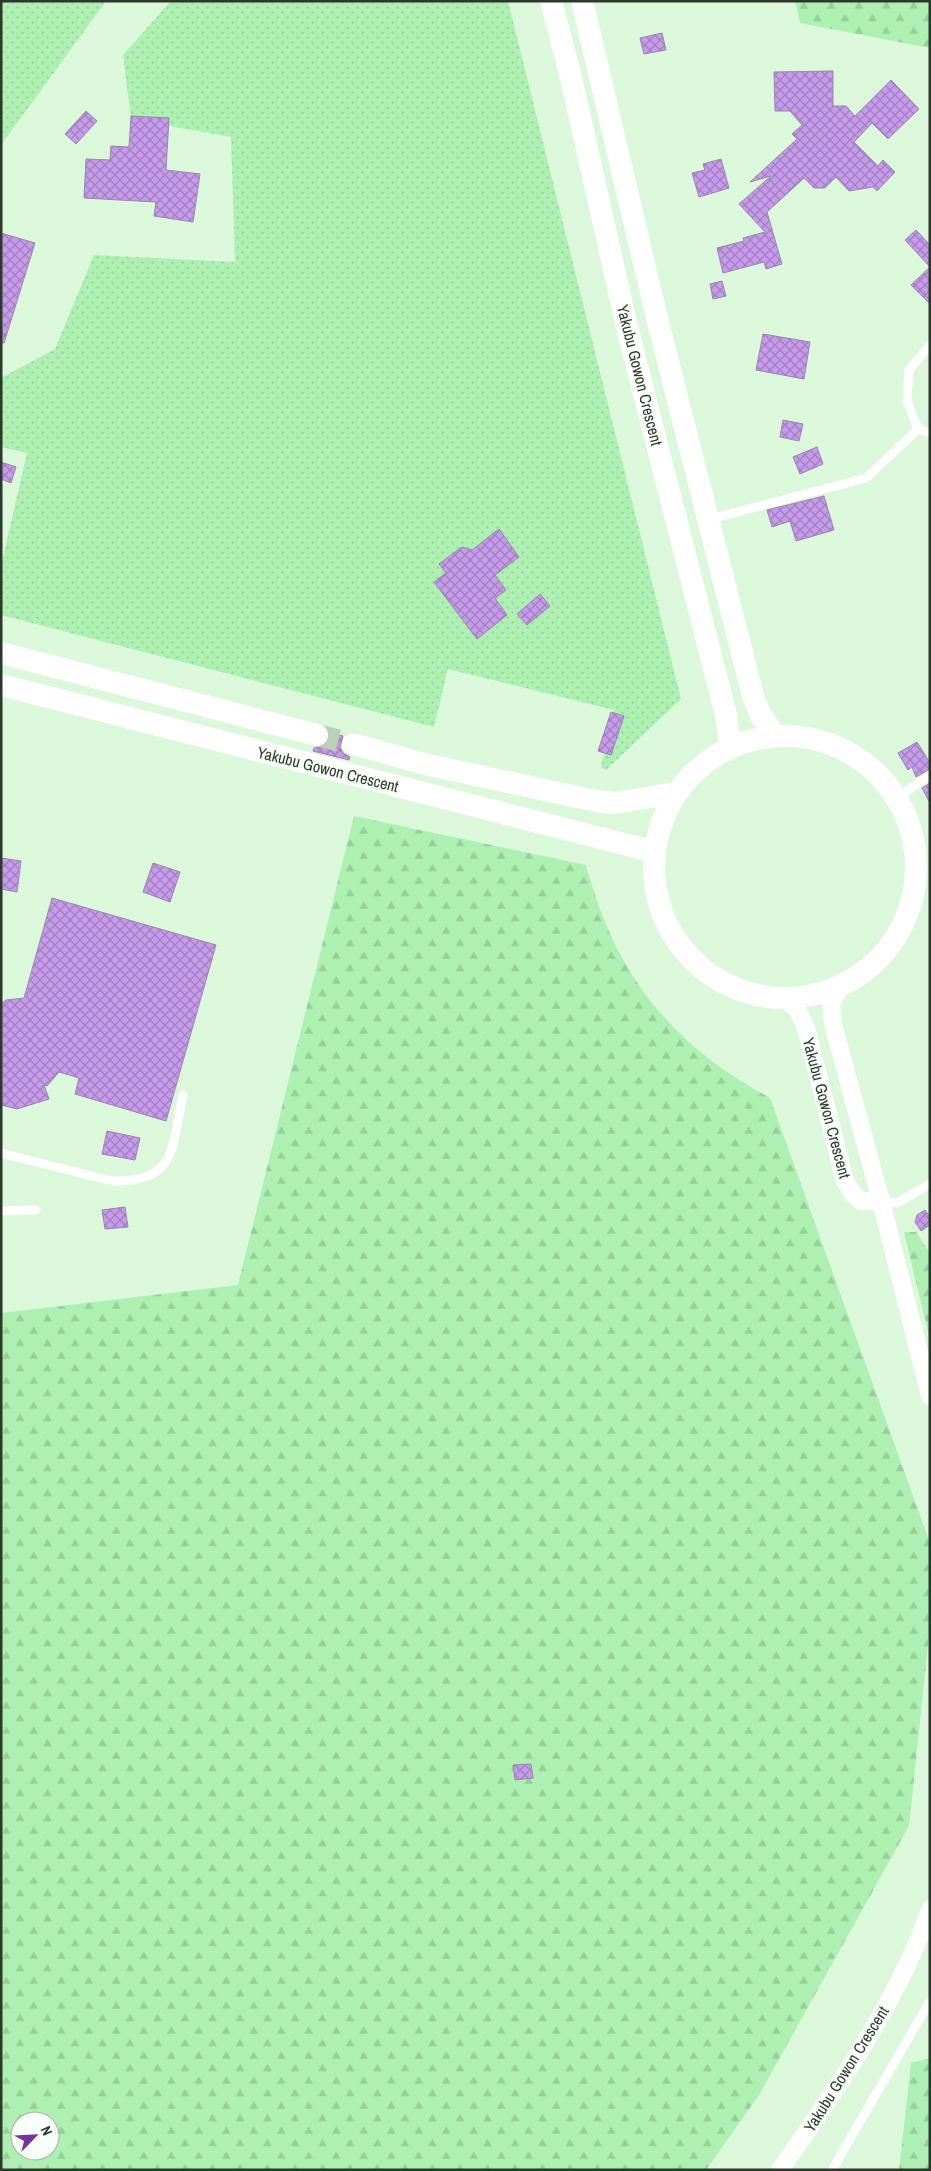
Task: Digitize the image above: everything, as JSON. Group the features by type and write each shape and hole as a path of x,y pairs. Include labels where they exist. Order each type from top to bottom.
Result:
{"street":[{"name":"Yakubu Gowon Crescent","path":"551,1 571,78 627,327 726,715 730,747"},
{"name":"Yakubu Gowon Crescent","path":"582,1 657,318 753,696 760,714 775,735"},
{"path":"1,653 317,734"},
{"name":"Yakubu Gowon Crescent","path":"1,685 655,852"},
{"path":"775,735 811,738 845,749 874,770 897,798 914,839 916,884 903,926 877,962 840,987 813,996 783,999 747,993 714,978 687,954 667,923 656,888 655,852 661,826 676,794 700,767 730,747 752,739 775,735"},
{"path":"353,744 429,765 596,801 614,803 676,794"},
{"name":"Yakubu Gowon Crescent","path":"840,987 831,1002 833,1024 881,1201 930,1396"},
{"name":"Yakubu Gowon Crescent","path":"783,999 796,1007 806,1028 846,1181 854,1195 861,1201 881,1201"},
{"name":"Yakubu Gowon Crescent","path":"780,2170 876,2028 923,1930 930,1910"}],"lane":[{"path":"930,345 909,370 907,401 918,429 930,434"},
{"path":"709,519 866,478 918,429"},
{"path":"897,798 930,774"},
{"path":"1,1153 112,1181 128,1181 150,1177 163,1167 169,1157 183,1095"},
{"path":"881,1201 897,1203 930,1184"},
{"path":"1,1211 36,1210"},
{"path":"832,2170 930,2001"}],"green space":[{"path":"1,1 106,1 1,145"},
{"path":"171,1 508,1 681,699 606,770 601,767 614,710 448,669 434,727 1,615 1,566 27,453 1,447 1,378 55,349 94,255 235,262 231,137 131,119 123,55"},
{"path":"795,1 930,1 930,48 800,23"},
{"path":"354,816 586,865 598,904 613,940 651,1002 675,1029 703,1054 735,1077 770,1098 930,1543 930,1626 909,1826 759,2095 706,2170 1,2170 1,1313 238,1285"},
{"path":"904,1232 916,1232 930,1253 930,1340"},
{"path":"930,2058 930,2170 899,2170 911,2063"}],"building":[{"path":"662,33 666,50 644,54 640,38"},
{"path":"833,71 833,106 846,106 855,116 891,80 919,109 888,139 872,123 854,142 878,166 883,160 895,172 877,191 873,187 849,191 836,177 825,188 814,188 804,178 767,212 782,264 766,269 764,262 723,273 717,248 744,241 743,238 765,232 739,204 771,176 750,182 797,139 792,134 802,125 790,111 775,111 774,72"},
{"path":"86,111 97,121 76,144 65,134"},
{"path":"131,116 169,118 166,170 200,174 193,222 154,216 156,202 84,198 86,159 110,160 111,146 129,147"},
{"path":"721,159 729,188 699,197 692,173 705,170 703,164"},
{"path":"916,230 930,245 930,267 905,240"},
{"path":"1,233 35,243 4,343 1,343"},
{"path":"930,267 930,304 911,285"},
{"path":"722,281 726,296 713,299 710,284"},
{"path":"763,334 810,342 804,379 756,370"},
{"path":"783,420 803,424 799,441 780,437"},
{"path":"817,447 823,464 800,474 793,457"},
{"path":"1,462 16,467 11,483 1,479"},
{"path":"824,496 834,530 796,541 790,521 772,527 767,510"},
{"path":"499,529 519,557 495,575 506,590 495,598 507,615 477,639 434,582 446,573 439,564 462,547 472,550"},
{"path":"540,594 550,606 527,625 517,614"},
{"path":"611,712 624,716 611,755 598,751"},
{"path":"330,732 343,736 340,747 343,753 350,757 349,760 313,751 314,748 327,744"},
{"path":"917,742 930,763 930,769 916,777 912,767 908,770 898,753"},
{"path":"930,783 930,803 922,788"},
{"path":"1,858 21,861 17,892 1,889"},
{"path":"153,863 180,872 170,902 143,892"},
{"path":"52,898 216,945 166,1121 75,1094 79,1078 59,1072 47,1086 44,1085 49,1099 17,1109 1,1105 1,1004 6,1000 24,998"},
{"path":"107,1131 140,1138 135,1160 102,1154"},
{"path":"125,1207 128,1227 105,1229 102,1210"},
{"path":"925,1210 930,1217 930,1225 921,1231 915,1222 917,1215"},
{"path":"531,1764 533,1778 515,1780 513,1765"}],"tunnel":[{"path":"317,735 353,744"}]}
